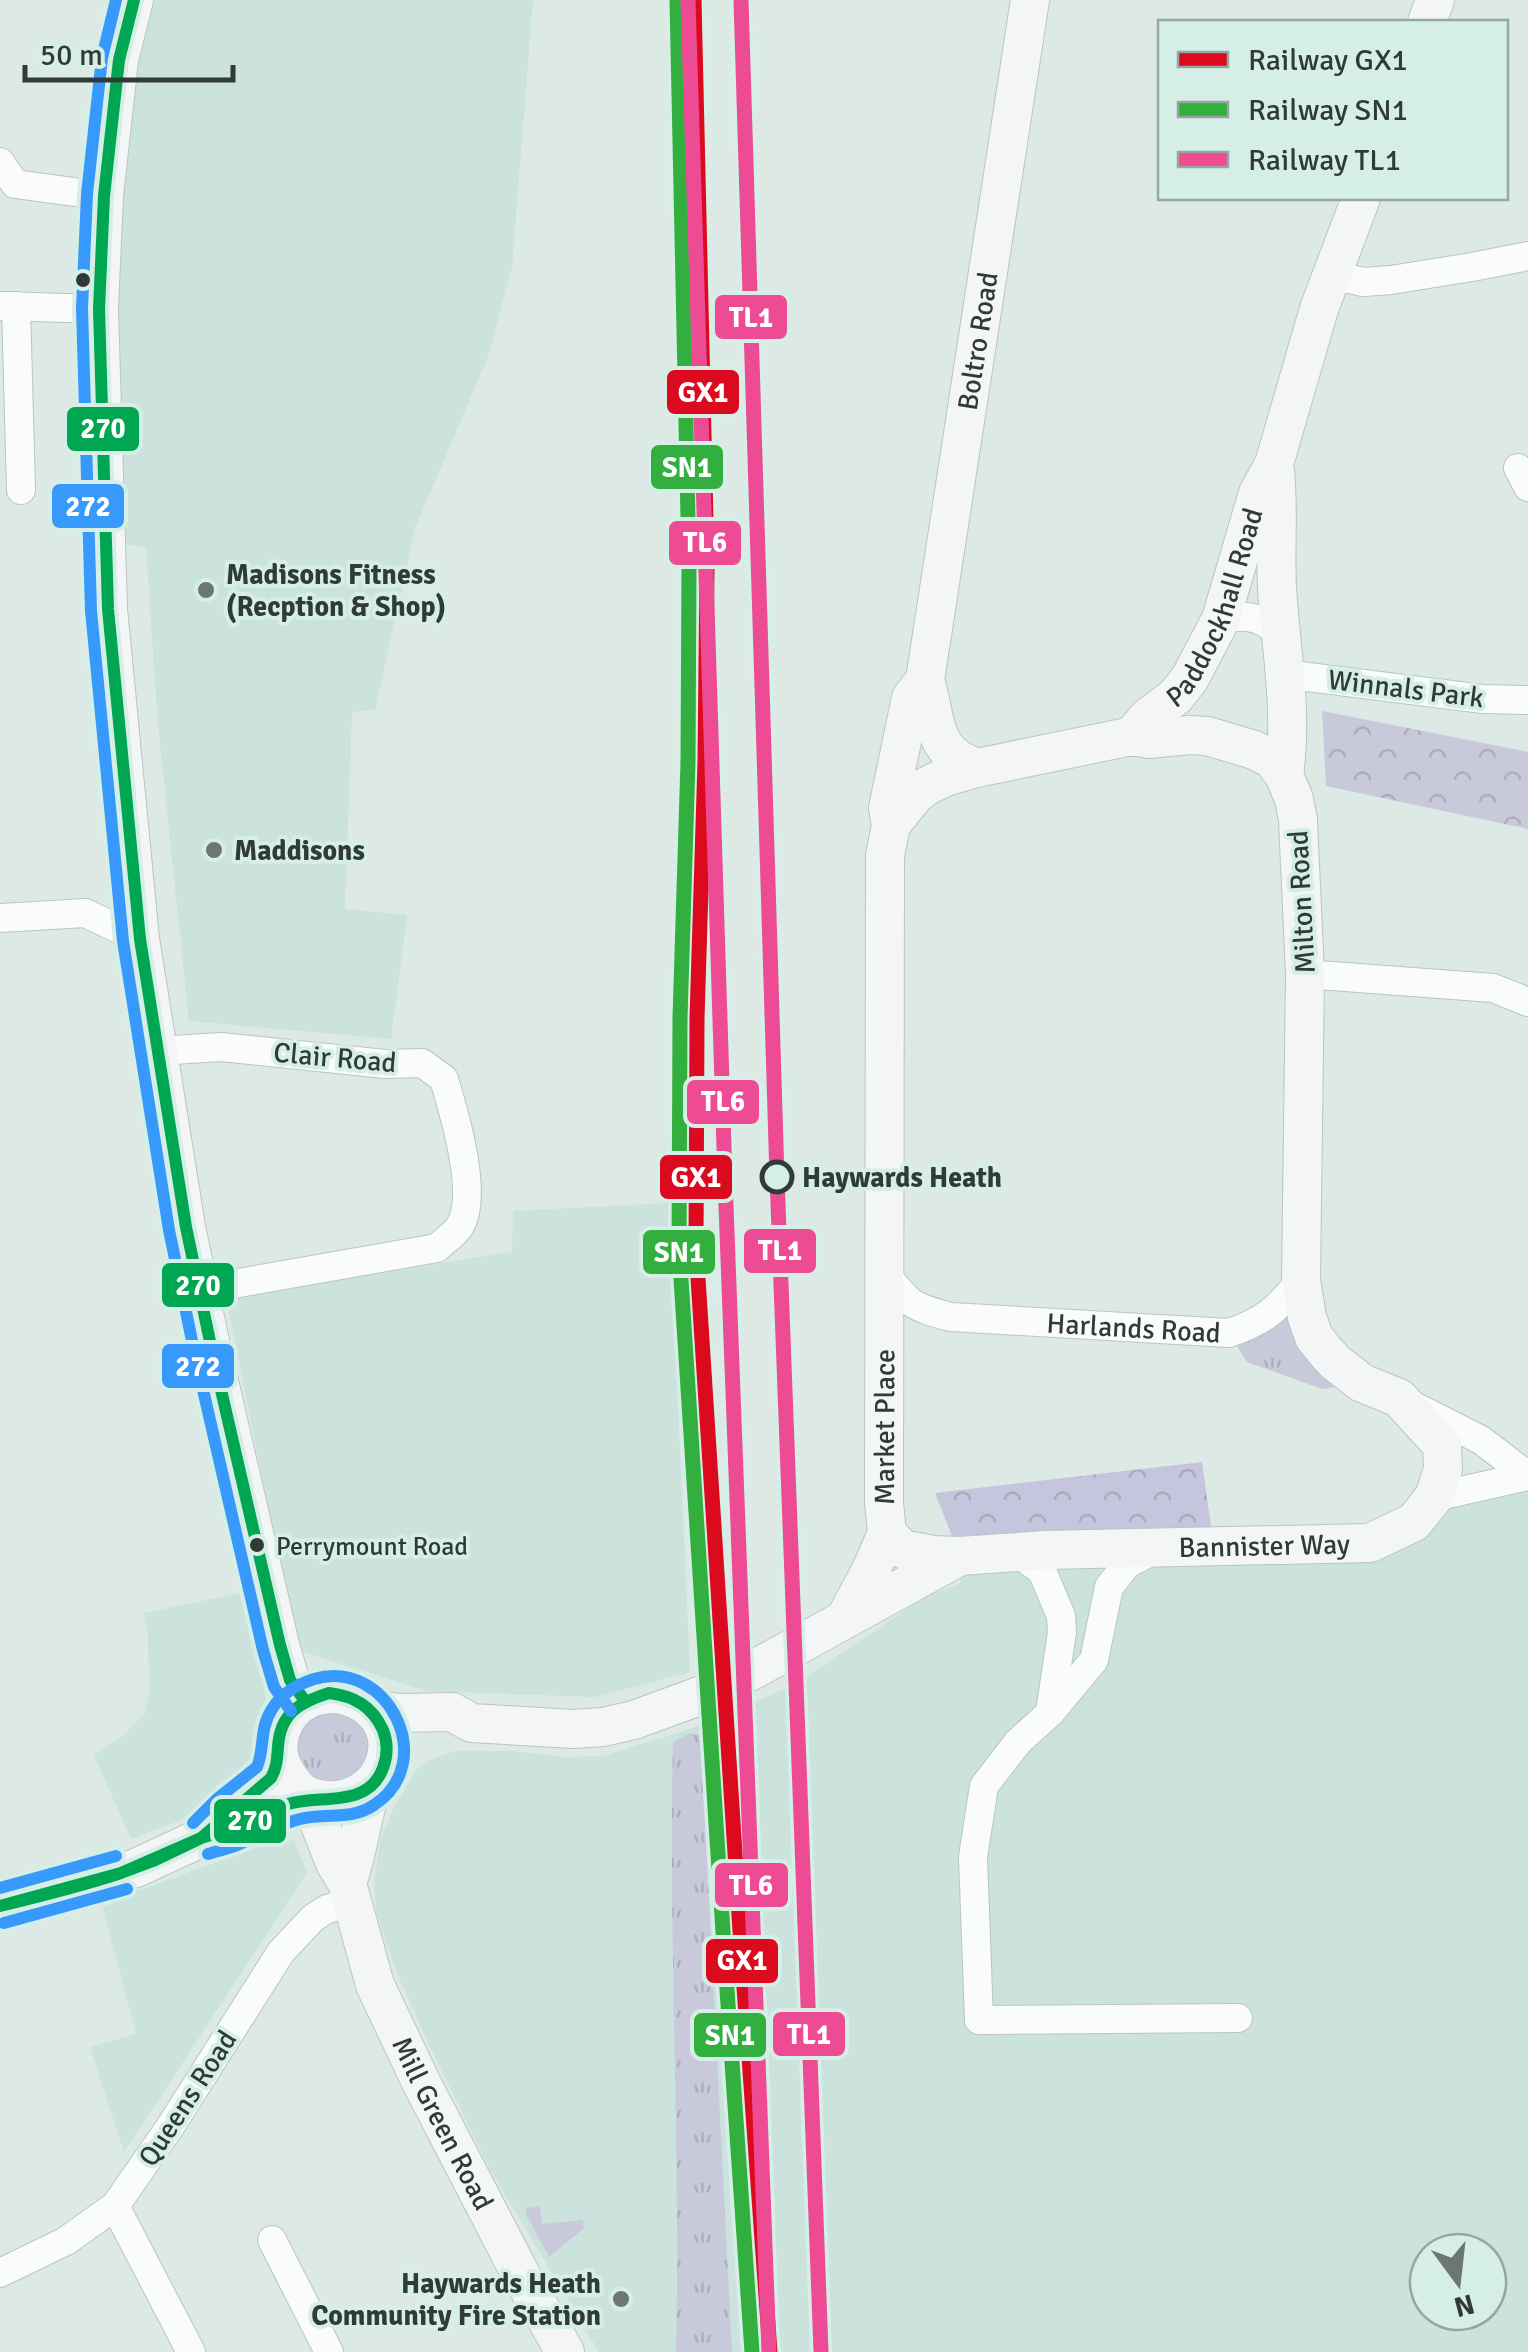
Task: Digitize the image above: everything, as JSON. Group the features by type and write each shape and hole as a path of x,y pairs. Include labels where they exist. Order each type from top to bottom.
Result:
{"street":[{"path":"134,0 119,60 104,196 99,309 108,609 140,938 199,1290 280,1644 290,1680 305,1701"},
{"name":"Boltro Road","path":"977,768 953,757 937,735 926,680 1030,0"},
{"path":"0,162 14,184 104,196"},
{"name":"Paddockhall Road","path":"1132,736 1190,678 1221,619 1258,493 1274,464 1319,309 1360,200"},
{"path":"1332,275 1377,281 1528,256"},
{"path":"21,490 8,306 99,309"},
{"name":"Paddockhall Road","path":"1274,464 1288,746 1284,775"},
{"path":"1221,619 1253,617 1273,627 1282,656"},
{"name":"Winnals Park","path":"1282,656 1484,699 1528,700"},
{"name":"Boltro Road","path":"891,825 888,808 911,698 926,680"},
{"path":"891,825 927,786 977,768 1132,736 1208,736 1272,759 1284,775"},
{"name":"Milton Road","path":"1284,775 1298,820 1305,974 1300,1280"},
{"name":"Market Place","path":"846,1618 887,1533 884,874 891,825"},
{"path":"0,918 84,914 140,938"},
{"path":"1305,974 1493,988 1528,1002"},
{"name":"Clair Road","path":"157,1051 221,1047 385,1064 422,1063 444,1079 469,1192 461,1225 438,1248 199,1290"},
{"name":"Harlands Road","path":"886,1273 918,1308 951,1317 1229,1334 1266,1316 1300,1280"},
{"path":"1300,1280 1314,1336 1349,1374 1481,1440 1528,1476"},
{"path":"1399,1398 1442,1445 1443,1469 1434,1497"},
{"path":"1434,1497 1528,1476"},
{"name":"Bannister Way","path":"887,1533 902,1548 960,1556 1370,1543 1414,1522 1434,1497"},
{"path":"1156,1549 1127,1564 1110,1587 1094,1660 1050,1713 1018,1742 984,1786 974,1857 979,2020 1238,2018"},
{"path":"1016,1552 1042,1571 1060,1616 1062,1632 1050,1713"},
{"name":"Bannister Way","path":"846,1618 960,1556"},
{"path":"370,1708 398,1713 452,1712 472,1723 603,1727 702,1695 846,1618"},
{"path":"310,1799 291,1783 280,1762 278,1744 282,1727 291,1712 305,1701 321,1695 355,1698 370,1708 381,1723 387,1742 364,1808 350,1892"},
{"path":"0,1906 136,1868 271,1810 310,1799 336,1801 354,1796 408,1745 426,1737 454,1733 472,1723"},
{"path":"205,1836 270,1780 280,1762"},
{"name":"Mill Green Road","path":"310,1799 334,1863 350,1892 374,1985 443,2125 565,2352"},
{"name":"Queens Road","path":"0,2273 66,2241 115,2206 281,1952 313,1918 350,1892"},
{"path":"115,2206 190,2352"},
{"path":"272,2240 329,2352"}],"shaded area":[{"path":"143,0 533,0 512,267 488,357 415,528 375,710 352,712 345,909 407,915 391,1039 189,1021 158,725 146,548 106,541 101,198"},
{"path":"669,1203 690,1672 595,1697 427,1691 297,1650 226,1298 512,1252 513,1211"},
{"path":"1528,1476 1528,2352 599,2352 490,2169 397,1973 376,1911 374,1882 380,1841 393,1809 417,1769 455,1751 603,1756 693,1728 801,1681 926,1596 960,1584 960,1556 1370,1543 1434,1497"},
{"path":"246,1592 266,1698 265,1723 252,1760 241,1782 222,1796 186,1818 131,1839 94,1755 124,1735 145,1713 149,1693 144,1613"},
{"path":"280,1839 294,1840 307,1873 124,2152 90,2047 136,2034 102,1904"}],"green space":[{"path":"1322,711 1528,752 1528,829 1326,786"},
{"path":"1279,1306 1362,1383 1322,1389 1247,1362 1229,1333"},
{"path":"1202,1462 1214,1548 960,1556 935,1493"},
{"path":"333,1710 359,1720 369,1746 359,1772 333,1782 307,1772 297,1746 307,1720"},
{"path":"690,1733 699,1735 701,1744 732,2352 676,2352 673,1742"},
{"path":"540,2206 542,2224 583,2220 584,2228 549,2257 526,2214 526,2208"}],"rail line":[{"name":"SN1","path":"677,0 689,566 679,1248 752,2352"},
{"name":"GX1","path":"694,0 707,566 696,1247 770,2352"},
{"name":"TL1","path":"741,0 777,1177 821,2351"}],"transit line":[{"name":"272","path":"116,0 102,58 87,194 82,308 91,611 123,941 169,1230 195,1355 263,1650 274,1687 291,1711"},
{"name":"270","path":"134,0 119,60 104,196 99,309 108,609 140,939 186,1227 212,1351 280,1645 290,1680 305,1701"},
{"name":"TL6","path":"688,1 725,1179 769,2352"},
{"name":"272","path":"193,1823 257,1767 268,1716 280,1698 295,1687 314,1679 340,1676 363,1683 382,1698 396,1718 403,1740 403,1764 393,1786 374,1805 347,1815 293,1821 208,1854"},
{"name":"270","path":"329,1693 361,1704 379,1722 387,1749 376,1781 355,1795 288,1804 201,1838 271,1778 287,1717 309,1700 329,1693"},
{"name":"270","path":"121,1873 201,1838"},
{"name":"270","path":"121,1873 201,1838"},
{"name":"272","path":"0,1888 116,1856"},
{"name":"270","path":"121,1873 76,1887 0,1906 121,1873"},
{"name":"272","path":"4,1923 127,1889"}],"place":[{"name":"Madisons Fitness (Recption & Shop)","path":"206,590"},
{"name":"Maddisons","path":"214,850"},
{"name":"Haywards Heath","path":"777,1177"},
{"name":"Perrymount Road","path":"257,1545"},
{"name":"Haywards Heath Community Fire Station","path":"621,2299"}]}
